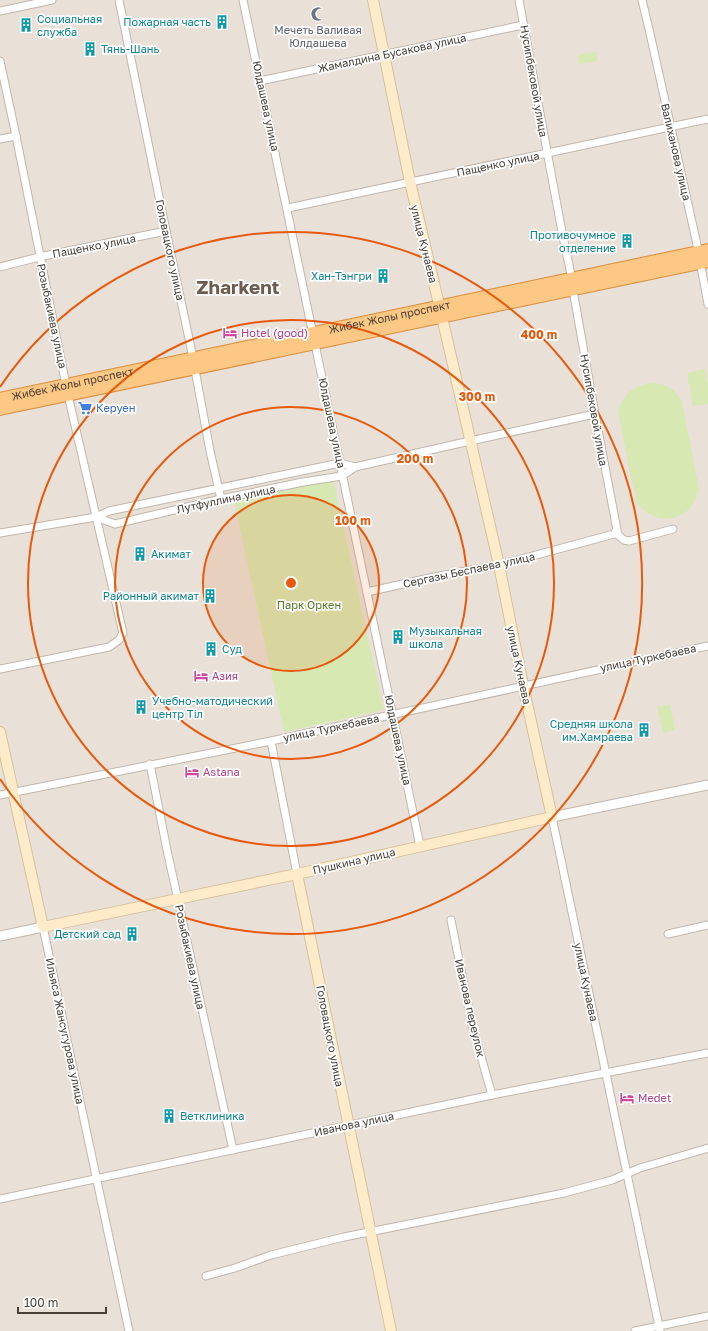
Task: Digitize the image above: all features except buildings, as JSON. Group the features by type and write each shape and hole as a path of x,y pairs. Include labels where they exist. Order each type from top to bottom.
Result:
{"highway":[{"name":"Жибек Жолы проспект","path":"0,409 67,390 703,257"},
{"name":"Жибек Жолы проспект","path":"0,399 67,390"}],"main road":[{"name":"улица Кунаева","path":"373,0 410,182 499,565 523,685 552,817"},
{"name":"Ильяса Жансугурова улица","path":"0,732 43,927"},
{"name":"Пушкина улица","path":"43,927 297,874 552,817"},
{"name":"Головацкого улица","path":"297,874 391,1331"}],"street":[{"path":"0,11 52,0"},
{"name":"Головацкого улица","path":"119,0 221,499"},
{"name":"Юлдашева улица","path":"243,0 288,208 342,476 420,846"},
{"name":"Нусипбековой улица","path":"519,0 572,284 616,533"},
{"name":"Валиханова улица","path":"642,0 670,128 703,257 708,304"},
{"name":"Жамалдина Бусакова улица","path":"260,81 523,25"},
{"name":"Розыбакиева улица","path":"0,61 67,390 123,633 120,640 109,647 0,669"},
{"name":"Пащенко улица","path":"288,208 708,119"},
{"path":"0,139 16,136"},
{"name":"Пащенко улица","path":"0,267 39,257 166,231"},
{"name":"Лутфуллина улица","path":"96,517 115,524 221,499 304,482 342,476 355,467 595,414"},
{"name":"Лутфуллина улица","path":"0,534 96,517 109,511 340,463 355,467"},
{"path":"616,533 624,540 629,541 673,529"},
{"name":"Сергазы Беспаева улица","path":"367,592 434,577 499,565 616,533"},
{"name":"улица Туркебаева","path":"0,795 271,741 708,646"},
{"name":"Головацкого улица","path":"271,741 297,874"},
{"name":"Розыбакиева улица","path":"150,764 177,899 233,1150"},
{"name":"Пушкина улица","path":"552,817 708,785"},
{"name":"улица Кунаева","path":"552,817 659,1328"},
{"name":"Иванова переулок","path":"451,920 472,1025 492,1095"},
{"path":"668,934 708,925"},
{"name":"Пушкина улица","path":"0,936 43,927"},
{"name":"Ильяса Жансугурова улица","path":"43,927 129,1331"},
{"name":"Иванова улица","path":"0,1199 492,1095 708,1053"},
{"path":"206,1276 235,1268 271,1255 344,1237 564,1193 612,1180 640,1168 708,1148"},
{"path":"635,1331 659,1328 708,1316"}],"shaded area":[{"path":"0,0 708,0 708,1331 0,1331"}],"green space":[{"path":"596,52 598,61 580,64 578,55"},
{"path":"705,369 708,386 708,404 693,406 687,373"},
{"path":"653,383 670,388 682,401 699,490 689,509 683,514 668,519 653,516 647,513 636,501 618,413 622,400 630,391 641,385"},
{"name":"Парк Оркен","path":"333,479 384,710 284,732 234,501"},
{"path":"670,704 675,730 663,733 657,707"}],"place":[{"name":"Мечеть Валивая Юлдашева","path":"318,14"},
{"name":"Пожарная часть","path":"222,22"},
{"name":"Социальная служба","path":"26,25"},
{"name":"Тянь-Шань","path":"90,49"},
{"name":"Противочумное отделение","path":"627,241"},
{"name":"Хан-Тэнгри","path":"383,276"},
{"name":"Hotel (good)","path":"230,333"},
{"name":"Керуен","path":"85,408"},
{"name":"Акимат","path":"140,554"},
{"name":"Районный акимат","path":"210,596"},
{"name":"Музыкальная школа","path":"398,637"},
{"name":"Суд","path":"211,649"},
{"name":"Азия","path":"201,676"},
{"name":"Учебно-матодический центр Тіл","path":"141,707"},
{"name":"Средняя школа им.Хамраева","path":"644,730"},
{"name":"Astana","path":"192,772"},
{"name":"Детский сад","path":"132,934"},
{"name":"Medet","path":"627,1098"},
{"name":"Ветклиника","path":"169,1116"}],"district":[{"name":"Zharkent","path":"238,287"}]}
